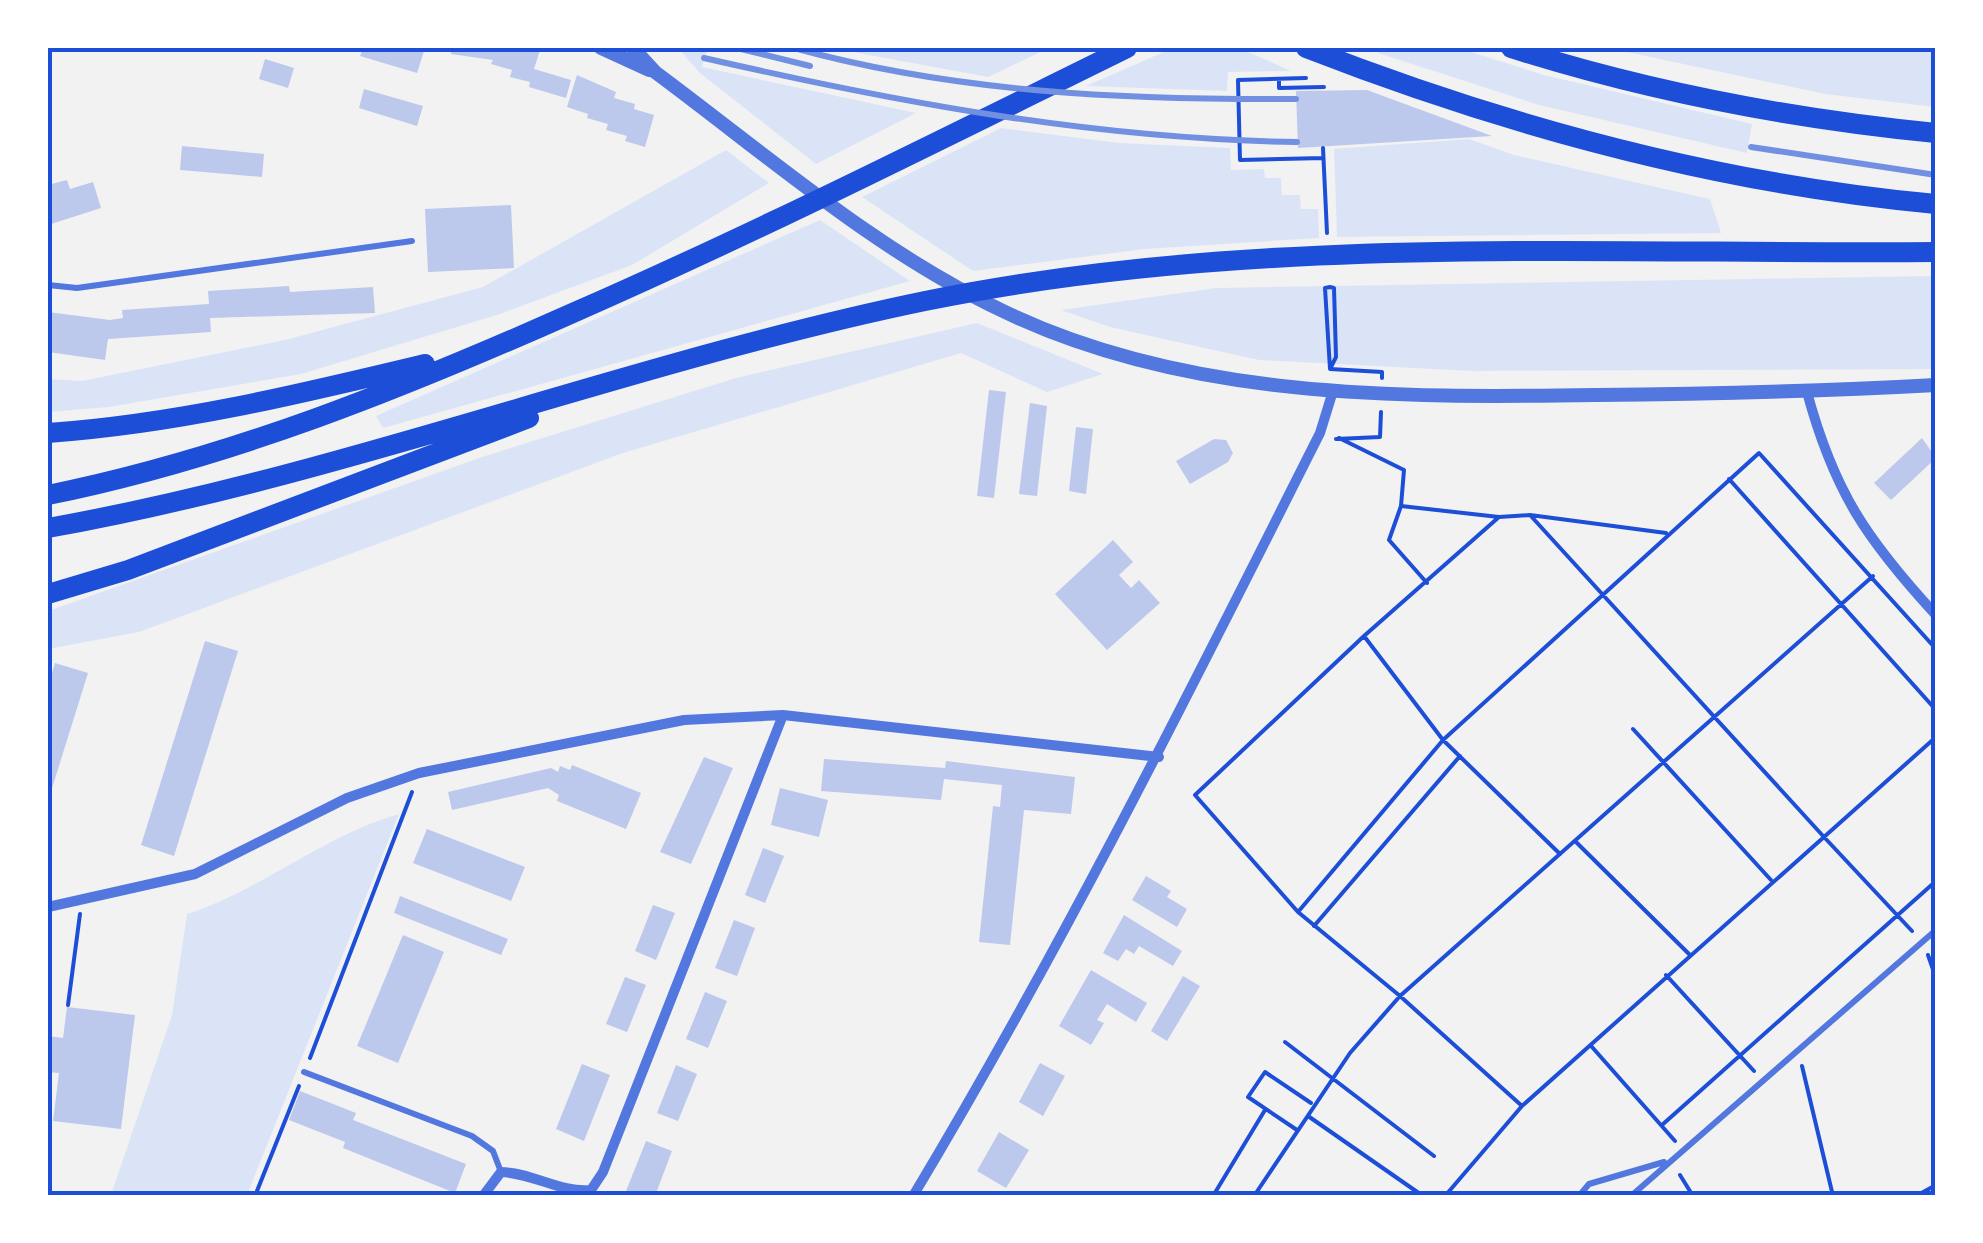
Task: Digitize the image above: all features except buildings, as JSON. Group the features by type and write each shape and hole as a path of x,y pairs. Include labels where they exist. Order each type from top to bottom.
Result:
{"highway":[{"path":"48,495 272,436 495,348 743,238 1127,48"},
{"path":"1306,48 1399,84 1588,143 1738,178 1936,204"},
{"path":"1510,48 1648,84 1762,107 1936,133"},
{"path":"48,528 359,453 924,301 1014,286 1262,259 1384,254 1936,252"},
{"path":"48,433 120,428 264,403 495,348"},
{"path":"48,594 128,570 643,374"}],"street":[{"path":"601,48 655,72"},
{"path":"633,48 655,72 880,238 1004,312 1126,356 1208,374 1382,396 1807,392 1936,385"},
{"path":"913,1196 1015,1027 1159,757 1320,434 1333,391"},
{"path":"1807,392 1838,486 1888,563 1936,615"},
{"path":"48,907 195,874 346,798 419,773 684,720 783,715 1159,757"},
{"path":"483,1196 501,1172 525,1173 572,1192 591,1190 602,1172 783,715"}],"lane":[{"path":"48,284 76,288 412,241"},
{"path":"1631,1196 1936,930"},
{"path":"304,1072 472,1136 493,1151 501,1172"},
{"path":"1579,1196 1589,1184 1668,1162"}],"path":[{"path":"1306,78 1238,80 1240,160 1323,158"},
{"path":"1279,79 1279,88 1324,87"},
{"path":"1307,148 1307,158"},
{"path":"1323,148 1328,237"},
{"path":"1326,288 1334,288 1336,357 1330,369 1327,356 1326,288"},
{"path":"1329,452 1336,437 1380,437 1382,396"},
{"path":"1348,444 1404,470 1401,506 1389,540 1427,583"},
{"path":"1298,912 1443,740 1759,453 1936,649"},
{"path":"1729,479 1936,710"},
{"path":"1401,506 1499,517 1530,514 1667,534"},
{"path":"1530,514 1920,940 1936,978"},
{"path":"1499,517 1364,636 1195,795 1298,912 1400,996 1522,1106"},
{"path":"1254,1196 1333,1076 1400,996 1888,563"},
{"path":"1364,636 1443,740 1560,854"},
{"path":"1633,729 1773,882"},
{"path":"1446,1196 1480,1150 1522,1106 1936,737"},
{"path":"1314,926 1460,756"},
{"path":"255,1196 419,773"},
{"path":"1575,841 1690,954"},
{"path":"1662,1125 1936,881"},
{"path":"68,1005 82,899"},
{"path":"1666,975 1762,1079"},
{"path":"1285,1042 1434,1156"},
{"path":"1590,1046 1682,1148"},
{"path":"1799,1052 1833,1196"},
{"path":"1297,1130 1248,1098 1265,1072 1313,1104"},
{"path":"1213,1196 1265,1109"},
{"path":"1306,1115 1423,1196"},
{"path":"1668,1162 1693,1196"},
{"path":"1916,1196 1936,1185"}],"shaded area":[{"path":"678,48 708,48 702,67 916,113 816,164 700,73"},
{"path":"831,48 1049,48 988,77"},
{"path":"1173,48 1239,48 1291,71 1228,72 1227,91 1086,86"},
{"path":"1380,48 1458,48 1544,75 1752,124 1747,153 1539,105 1378,53"},
{"path":"1608,48 1935,48 1935,107 1825,94"},
{"path":"1001,128 1119,143 1230,148 1231,170 1264,169 1265,178 1281,178 1282,195 1300,195 1301,209 1318,209 1319,238 1145,249 973,271 862,197"},
{"path":"1469,139 1514,155 1710,199 1721,233 1337,237 1334,149"},
{"path":"726,150 769,183 632,265 497,315 301,374 109,407 48,412 48,379 82,381 285,340 483,287"},
{"path":"820,220 910,281 383,428 376,416"},
{"path":"1935,276 1935,369 1471,371 1259,360 1110,327 1061,310 1216,288"},
{"path":"977,323 1103,374 1047,392 961,353 623,453 139,632 48,649 48,611 485,456 736,378"},
{"path":"399,814 247,1195 111,1195 172,1015 187,914 241,891 345,835"}],"railway":[{"path":"737,48 810,66"},
{"path":"794,48 917,75 1043,91 1169,98 1296,99"},
{"path":"704,58 851,90 999,116 1147,134 1297,142"},
{"path":"1751,147 1936,175"}]}
